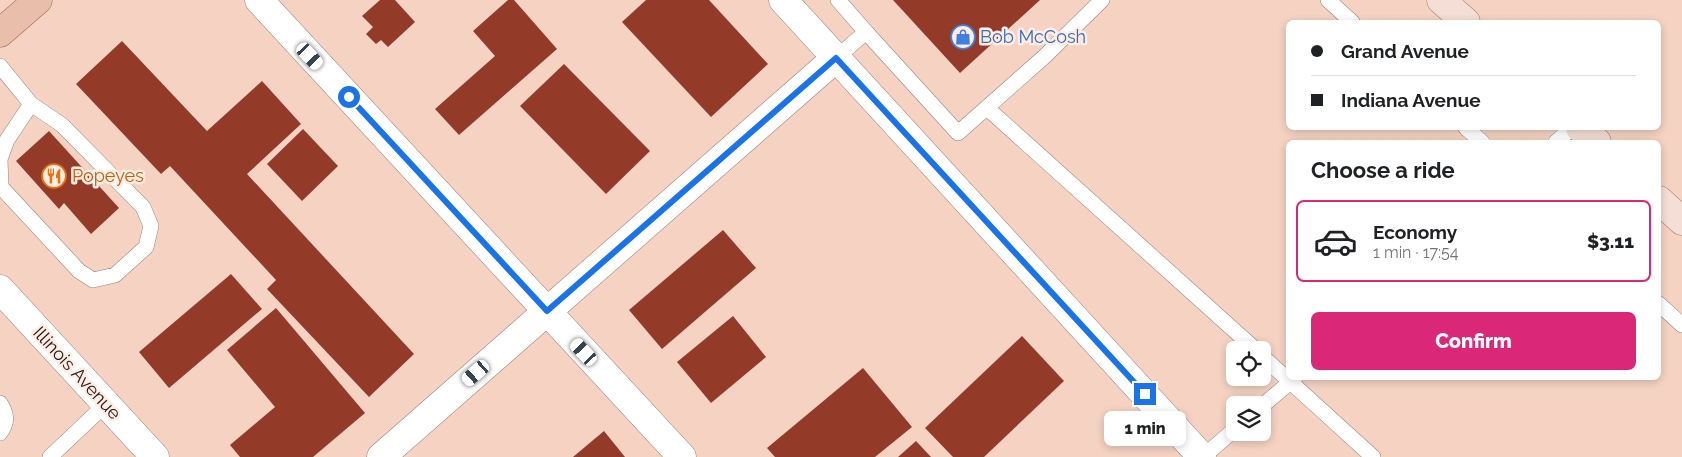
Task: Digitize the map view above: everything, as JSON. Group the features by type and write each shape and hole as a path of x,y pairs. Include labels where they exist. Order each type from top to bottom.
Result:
{"main road":[{"path":"0,33 38,0"}],"street":[{"path":"259,0 682,457"},
{"path":"783,0 1203,457"},
{"path":"1441,0 1464,20"},
{"path":"381,457 836,58"},
{"path":"1582,130 1594,140"},
{"path":"1661,202 1682,221"},
{"name":"Illinois Avenue","path":"0,289 155,457"}],"lane":[{"path":"838,0 958,133 1045,56 1102,0"},
{"path":"1328,0 1350,20"},
{"path":"836,58 866,32"},
{"path":"0,66 31,104 62,125 144,208 151,226 146,247 116,275 93,280 79,271 0,188 0,159 7,140 31,104"},
{"path":"988,108 1246,341"},
{"path":"1468,130 1480,140"},
{"path":"1558,140 1570,130"},
{"path":"1661,306 1682,325"},
{"path":"1271,363 1286,374"},
{"path":"1271,398 1292,380"},
{"path":"1294,380 1373,457"},
{"path":"0,403 6,412 5,426 0,433"},
{"path":"50,457 106,404"},
{"path":"1203,457 1226,437"}],"shaded area":[{"path":"0,0 1434,0 1457,20 1286,20 1286,130 1576,130 1588,140 1286,140 1286,380 1661,380 1661,207 1682,226 1682,457 0,457"},
{"path":"1441,0 1682,0 1682,221 1661,202 1661,140 1595,140 1582,130 1661,130 1661,20 1464,20"}],"building":[{"path":"380,0 395,0 415,22 388,47 381,40 376,44 366,34 373,27 362,16"},
{"path":"508,0 514,0 557,49 459,135 435,109 495,56 473,31"},
{"path":"646,0 709,0 768,64 711,117 622,22"},
{"name":"Bob McCosh","path":"893,0 1040,0 960,73"},
{"path":"122,41 207,131 262,81 301,124 247,174 414,354 369,397 267,289 276,280 170,166 161,174 76,84"},
{"path":"564,64 650,151 606,194 520,106"},
{"path":"303,129 338,166 302,201 267,164"},
{"path":"49,131 119,208 91,234 64,203 59,209 16,161"},
{"path":"723,230 756,268 662,349 629,310"},
{"path":"231,274 262,309 169,388 139,352"},
{"path":"276,308 365,413 313,457 240,457 230,445 275,407 227,350"},
{"path":"733,316 766,357 711,403 677,362"},
{"path":"1022,336 1064,381 984,457 953,457 925,428"},
{"path":"863,368 912,427 875,457 775,457 767,448"},
{"path":"604,431 625,457 573,457"},
{"path":"916,441 931,457 898,457"}],"place":[{"name":"Bob McCosh","path":"963,37"},
{"name":"Popeyes","path":"54,176"}],"route":[{"path":"349,97 547,311 836,58 1145,394"}]}
